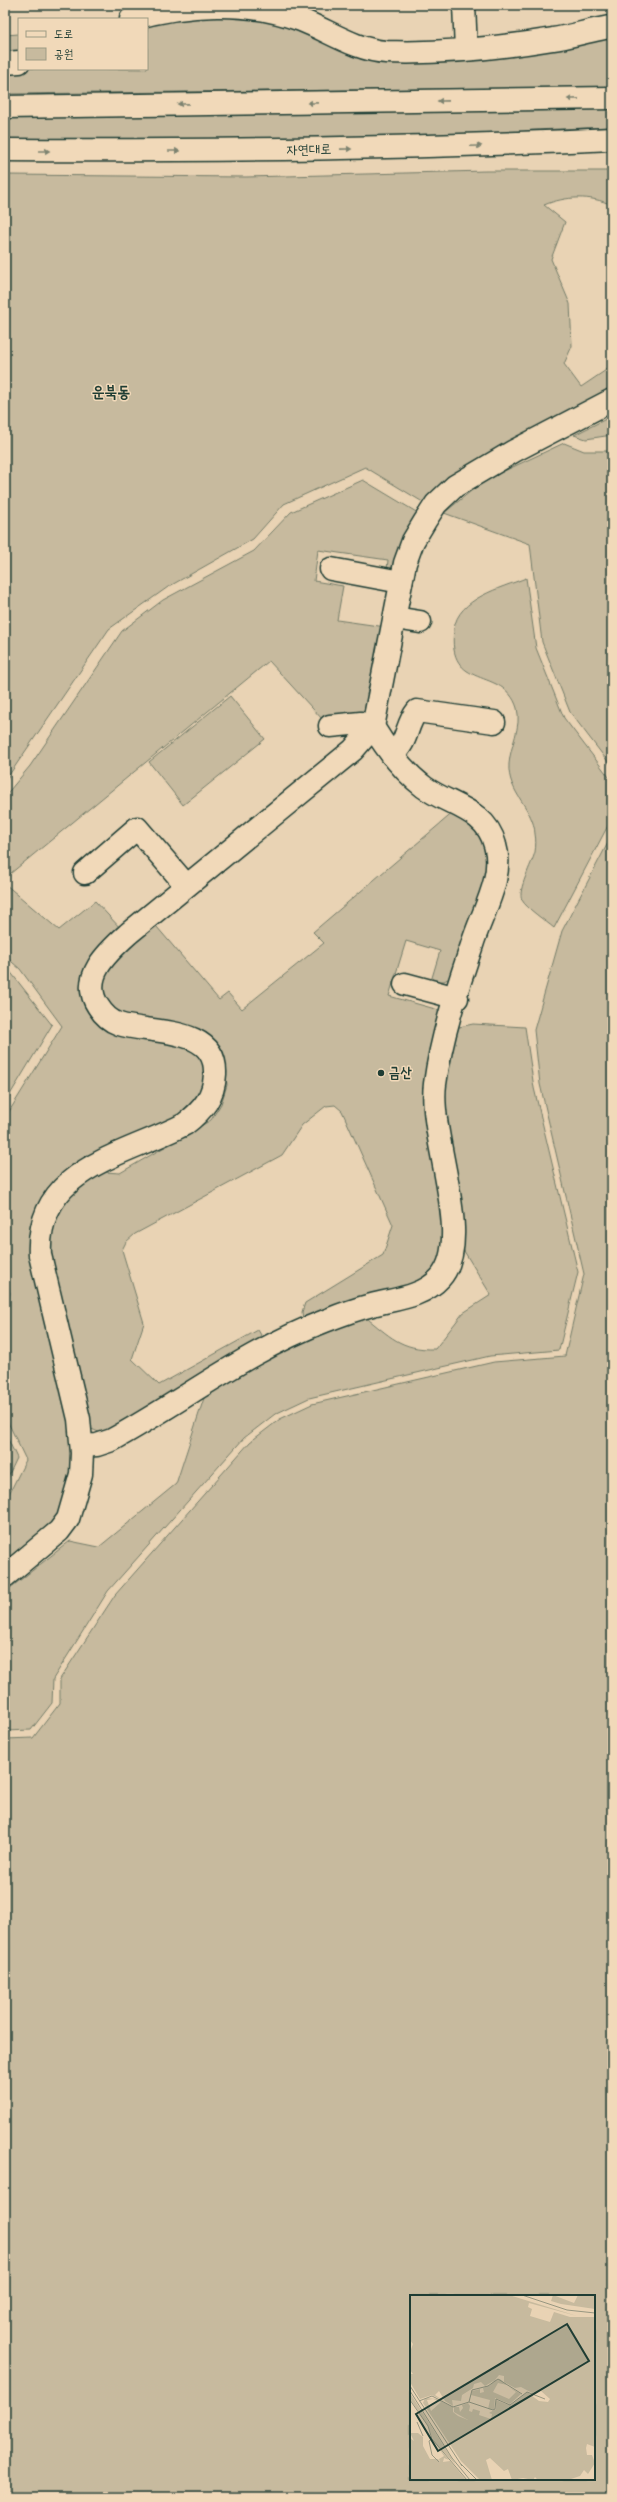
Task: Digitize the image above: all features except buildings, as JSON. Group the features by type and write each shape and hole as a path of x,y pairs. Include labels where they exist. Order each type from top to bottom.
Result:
{"main road":[{"path":"464,5 466,49"},
{"path":"135,18 170,10 197,6 243,6 275,12 302,21 357,45 385,52 466,49 553,39 612,27"},
{"path":"5,63 18,62"},
{"path":"5,107 612,98"},
{"name":"자연대로","path":"5,150 243,151 446,147 612,139"},
{"path":"5,1576 59,1531 68,1519 80,1474 82,1446 79,1419 40,1255 39,1238 42,1222 49,1205 59,1191 74,1178 116,1155 158,1138 185,1124 199,1113 209,1100 214,1087 215,1068 209,1053 198,1042 183,1035 119,1024 101,1011 95,1001 92,990 93,977 99,964 110,951 186,886 353,750 373,728 401,582 413,541 436,504 455,486 534,440 612,400"},
{"path":"330,570 401,582"},
{"path":"395,618 420,622"},
{"path":"392,754 405,741 417,711 494,722"},
{"path":"82,1446 97,1445 112,1440 252,1355 300,1331 349,1312 416,1294 439,1280 446,1270 454,1248 451,1210 436,1127 434,1094 439,1060 472,945 495,880 498,854 495,842 482,821 471,812 424,787 402,768 373,728 360,723 330,726"},
{"path":"85,873 138,828 186,886"},
{"path":"405,984 457,998"}],"green space":[{"path":"198,14 281,21 357,52 612,33 612,87 5,94 5,68 18,68 18,70 148,70 148,21"},
{"path":"18,34 18,58 5,58 5,35"},
{"path":"612,106 612,127 532,130 501,135 5,143 5,114"},
{"path":"486,171 612,171 612,205 587,198 569,198 544,205 565,222 551,259 570,304 572,346 564,364 581,387 612,366 612,389 475,461 426,504 365,467 284,504 253,539 168,587 109,629 5,781 5,175 246,177"},
{"path":"612,416 612,435 586,439 574,435"},
{"path":"564,443 584,451 612,451 612,767 570,712 542,642 530,544 444,513 476,487 500,473"},
{"path":"363,480 418,513 396,569 391,572 387,570 388,560 318,550 314,581 343,586 337,620 386,627 365,714 323,720 269,661 5,878 5,796 30,766 122,631 163,600 254,551 291,512"},
{"path":"526,578 536,648 564,718 612,781 612,818 554,928 528,907 522,900 521,896 523,884 535,852 536,840 534,825 512,784 510,774 510,757 518,722 517,708 510,695 501,687 467,671 459,662 454,649 454,629 457,618 463,609 493,590"},
{"path":"230,696 265,739 183,805 149,762"},
{"path":"455,811 488,843 488,878 452,977 444,981 431,981 440,951 406,941 389,996 446,1012 434,1057 447,1212 438,1274 304,1326 302,1312 305,1303 383,1255 393,1225 342,1111 335,1105 326,1106 302,1125 282,1155 135,1234 126,1242 122,1250 144,1323 132,1359 159,1385 258,1330 261,1335 257,1343 129,1425 101,1433 89,1428 45,1238 72,1186 104,1172 120,1173 211,1120 221,1104 227,1085 225,1070 216,1053 112,1017 98,977 151,920 219,1000 228,993 242,1009 324,943 313,932"},
{"path":"612,835 612,2497 5,2497 5,1739 33,1738 60,1703 60,1679 115,1595 250,1442 280,1419 312,1404 494,1362 565,1356 584,1274 540,1084 534,1030 562,931"},
{"path":"5,884 59,930 95,901 122,930 89,1005 185,1041 206,1062 205,1088 184,1112 40,1208 77,1444 67,1512 13,1564 5,1552 5,1502 26,1460 5,1416 5,1318 10,1293 5,1275 5,1118 62,1026 20,969 5,956"},
{"path":"5,965 52,1025 5,1103"},
{"path":"473,1024 525,1027 534,1088 578,1272 559,1350 490,1356 309,1398 275,1414 244,1438 108,1591 53,1679 52,1703 31,1730 5,1731 5,1592 70,1541 99,1547 176,1484 205,1395 287,1346 364,1316 396,1340 404,1344 423,1349 435,1349 463,1313 491,1295 464,1251 458,1230 439,1101 451,1042 459,1027"},
{"path":"5,1433 17,1458 5,1483"}],"place":[{"name":"금산","path":"381,1073"}],"district":[{"name":"운북동","path":"111,392"}]}
